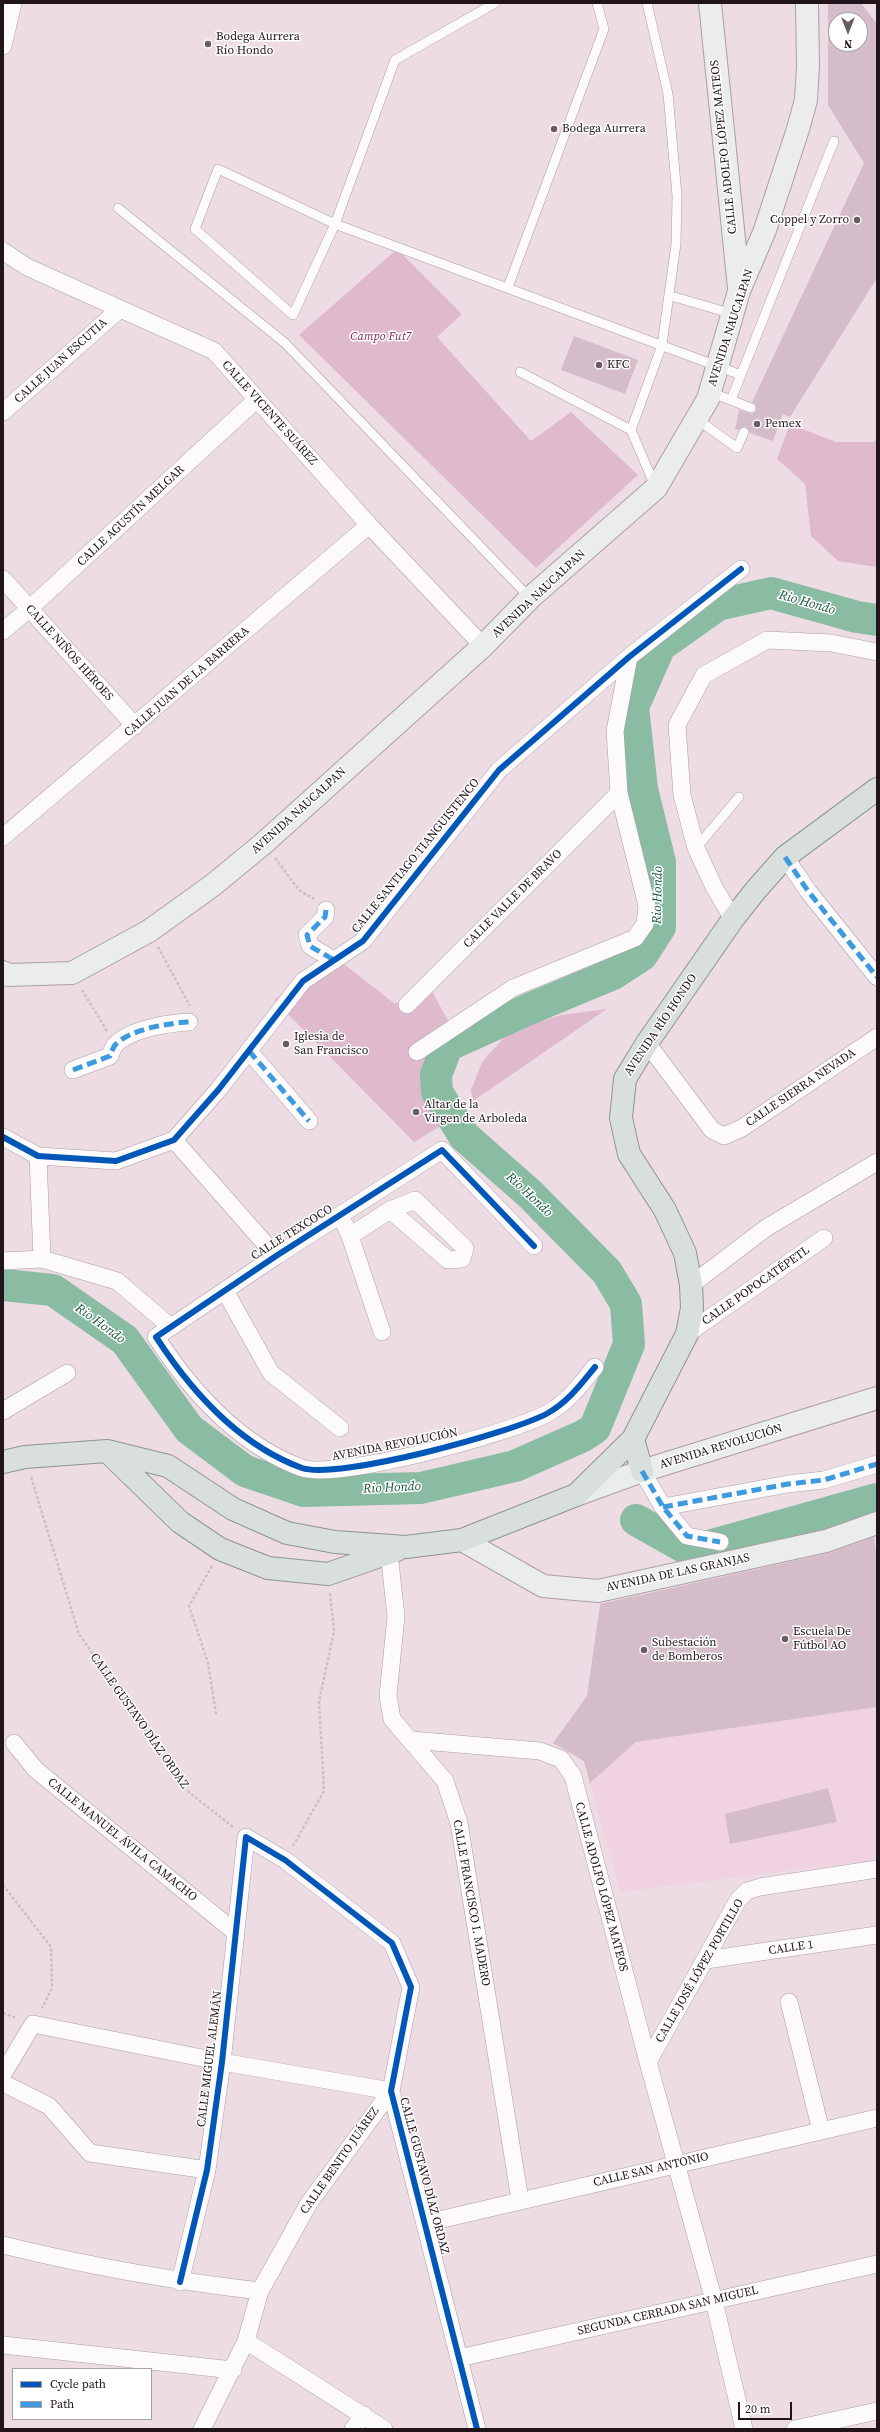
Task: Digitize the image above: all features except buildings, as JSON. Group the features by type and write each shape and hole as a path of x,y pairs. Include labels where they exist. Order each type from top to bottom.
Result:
{"main road":[{"name":"CALLE ADOLFO LÓPEZ MATEOS","path":"710,3 739,291"},
{"name":"AVENIDA NAUCALPAN","path":"3,972 8,975 72,973 149,931 213,884 264,844 483,646 530,598 656,488 697,419 710,392 739,291 781,183 806,100 808,66 807,3"},
{"name":"AVENIDA RÍO HONDO","path":"576,1495 633,1439 687,1334 692,1308 691,1285 685,1253 665,1210 629,1154 621,1118 625,1079 647,1043 733,919 785,857 877,789"},
{"name":"AVENIDA REVOLUCIÓN","path":"107,1451 180,1522 220,1549 268,1568 328,1574 398,1550 462,1540 576,1495 642,1471 877,1398"},
{"path":"633,1439 642,1471"},
{"path":"3,1462 25,1457 107,1451"},
{"name":"AVENIDA REVOLUCIÓN","path":"107,1451 168,1466 233,1509 287,1533 335,1542 398,1550"},
{"name":"AVENIDA DE LAS GRANJAS","path":"462,1540 543,1586 598,1591 826,1541 877,1523"}],"street":[{"path":"3,46 13,3"},
{"name":"CALLE VICENTE SUÁREZ","path":"3,251 27,267 214,351 369,525 483,646"},
{"name":"CALLE JUAN ESCUTIA","path":"3,412 120,309"},
{"name":"CALLE AGUSTÍN MELGAR","path":"3,631 29,610 257,400"},
{"name":"CALLE JUAN DE LA BARRERA","path":"3,837 369,525"},
{"name":"CALLE SANTIAGO TIANGUISTENCO","path":"174,1140 249,1050 303,981 362,941 499,770 629,657 740,569"},
{"name":"CALLE NIÑOS HÉROES","path":"3,579 29,610 135,726"},
{"path":"733,919 696,848 682,795 677,724 704,675 767,640 831,643 877,652"},
{"path":"417,1052 513,988 635,938 645,924 647,906 619,793 615,731 629,657"},
{"name":"CALLE VALLE DE BRAVO","path":"407,1005 619,793"},
{"path":"785,857 808,891 877,977"},
{"path":"326,910 325,917 307,935 310,946 334,960"},
{"path":"73,1070 110,1056 115,1045 134,1033 165,1023 189,1022"},
{"name":"CALLE SIERRA NEVADA","path":"647,1043 712,1130 724,1136 742,1128 877,1037"},
{"path":"249,1050 309,1121"},
{"path":"3,1137 38,1156 116,1161 174,1140 276,1256"},
{"name":"CALLE TEXCOCO","path":"162,1332 276,1256 442,1150 534,1246"},
{"path":"38,1156 42,1259"},
{"path":"691,1285 766,1228 877,1162"},
{"path":"350,1236 390,1210 415,1200 465,1248 462,1259 448,1260 390,1210"},
{"path":"340,1216 350,1236 382,1332"},
{"name":"CALLE POPOCATÉPETL","path":"687,1334 824,1238"},
{"path":"3,1261 42,1259 117,1281 164,1321 162,1332"},
{"path":"225,1291 271,1373 340,1428"},
{"name":"AVENIDA REVOLUCIÓN","path":"162,1332 179,1373 229,1425 262,1449 303,1468 339,1469 444,1448 498,1432 548,1413 572,1396 595,1367"},
{"path":"3,1411 67,1373"},
{"path":"663,1507 788,1484 824,1480 877,1464"},
{"path":"642,1471 663,1507 687,1536 720,1542"},
{"name":"CALLE FRANCISCO I. MADERO","path":"398,1550 396,1616 388,1696 392,1719 445,1781 459,1823 520,2200"},
{"name":"CALLE ADOLFO LÓPEZ MATEOS","path":"411,1740 540,1751 561,1759 573,1776 648,2062 714,2301 744,2429"},
{"name":"CALLE MANUEL ÁVILA CAMACHO","path":"14,1743 36,1770 235,1932"},
{"name":"CALLE GUSTAVO DÍAZ ORDAZ","path":"246,1837 285,1860 392,1943 411,1987 391,2091 426,2223 477,2429"},
{"name":"CALLE MIGUEL ALEMÁN","path":"180,2282 207,2170 222,2062 246,1837"},
{"name":"CALLE JOSÉ LÓPEZ PORTILLO","path":"648,2062 738,1900 747,1891 760,1887 877,1869"},
{"name":"CALLE 1","path":"706,1960 877,1935"},
{"path":"788,2002 821,2130"},
{"path":"3,2074 33,2024 222,2062 391,2091"},
{"path":"3,2084 49,2106 90,2153 207,2170"},
{"name":"CALLE BENITO JUÁREZ","path":"202,2429 233,2370 246,2341 260,2290 308,2203 391,2091"},
{"name":"CALLE SAN ANTONIO","path":"426,2223 877,2118"},
{"path":"3,2245 82,2264 180,2282 260,2290"},
{"name":"SEGUNDA CERRADA SAN MIGUEL","path":"459,2358 877,2264"},
{"path":"246,2341 384,2429"},
{"path":"3,2345 233,2370"},
{"path":"795,2429 877,2410"},
{"path":"353,2429 364,2415"}],"lane":[{"path":"495,3 396,60 335,224 293,315 195,229 218,169 335,224 508,287 741,375"},
{"path":"508,287 604,30 598,3"},
{"path":"631,430 662,345 671,296 677,220 674,145 668,94 647,3"},
{"path":"731,400 834,141"},
{"path":"118,208 285,343 530,598"},
{"path":"671,296 733,314"},
{"path":"520,372 631,430 656,488"},
{"path":"710,392 751,408"},
{"path":"697,419 737,448 744,432"},
{"path":"696,848 739,797"}],"path":[{"path":"264,844 299,890 319,902 326,910"},
{"path":"149,931 190,1004 189,1022"},
{"path":"72,973 115,1045"},
{"path":"216,1714 208,1664 190,1606 220,1549"},
{"path":"285,1860 324,1791 319,1701 334,1631 328,1574"},
{"path":"3,1885 51,1947 52,1988 33,2024"}],"shaded area":[{"path":"877,1707 877,1860 620,1892 590,1783 636,1742"}],"green space":[{"name":"Campo Fut7","path":"397,249 462,314 437,337 531,441 571,412 638,475 536,568 299,335"},
{"path":"790,424 836,442 874,442 877,439 877,567 838,561 811,536 805,484 777,459"},
{"path":"340,961 395,1004 428,984 451,1026 433,1037 427,1065 429,1098 446,1123 414,1142 274,1000 307,976"},
{"path":"607,1009 473,1101 471,1090 482,1062 510,1031 561,1015"}],"waterway":[{"name":"Rio Hondo","path":"3,1285 53,1290 125,1340 189,1429 245,1471 304,1491 421,1488 515,1466 583,1436 595,1428 629,1344 626,1304 607,1272 530,1194 464,1136 437,1092 436,1075 447,1046 529,1009 613,974 642,955 660,927 660,862 642,789 633,707 660,646 718,605 771,593 857,617 877,620"},
{"path":"636,1520 691,1551 877,1499"}],"marked path":[{"path":"785,857 808,891 877,977"},
{"path":"326,910 325,917 307,935 310,946 334,960"},
{"path":"73,1070 110,1056 115,1045 130,1035 161,1025 189,1022"},
{"path":"249,1051 309,1121"},
{"path":"663,1507 788,1484 824,1480 877,1464"},
{"path":"642,1471 663,1507 687,1536 720,1542"}],"cycle path":[{"path":"3,1137 38,1156 116,1161 174,1140 219,1089 303,981 363,941 499,770 629,657 741,569"},
{"path":"534,1246 442,1150 276,1256 156,1337 201,1396 237,1431 279,1458 302,1468 321,1470 386,1461 464,1442 529,1422 562,1404 595,1367"},
{"path":"180,2282 207,2170 222,2062 246,1837 285,1860 392,1943 411,1987 391,2091 477,2429"}],"place":[{"name":"Bodega Aurrera Río Hondo","path":"208,44"},
{"name":"Bodega Aurrera","path":"554,129"},
{"name":"Coppel y Zorro","path":"857,220"},
{"name":"KFC","path":"599,365"},
{"name":"Pemex","path":"757,424"},
{"name":"Iglesia de San Francisco","path":"286,1044"},
{"name":"Altar de la Virgen de Arboleda","path":"416,1112"},
{"name":"Escuela De Fútbol AO","path":"785,1639"},
{"name":"Subestación de Bomberos","path":"644,1650"}]}
